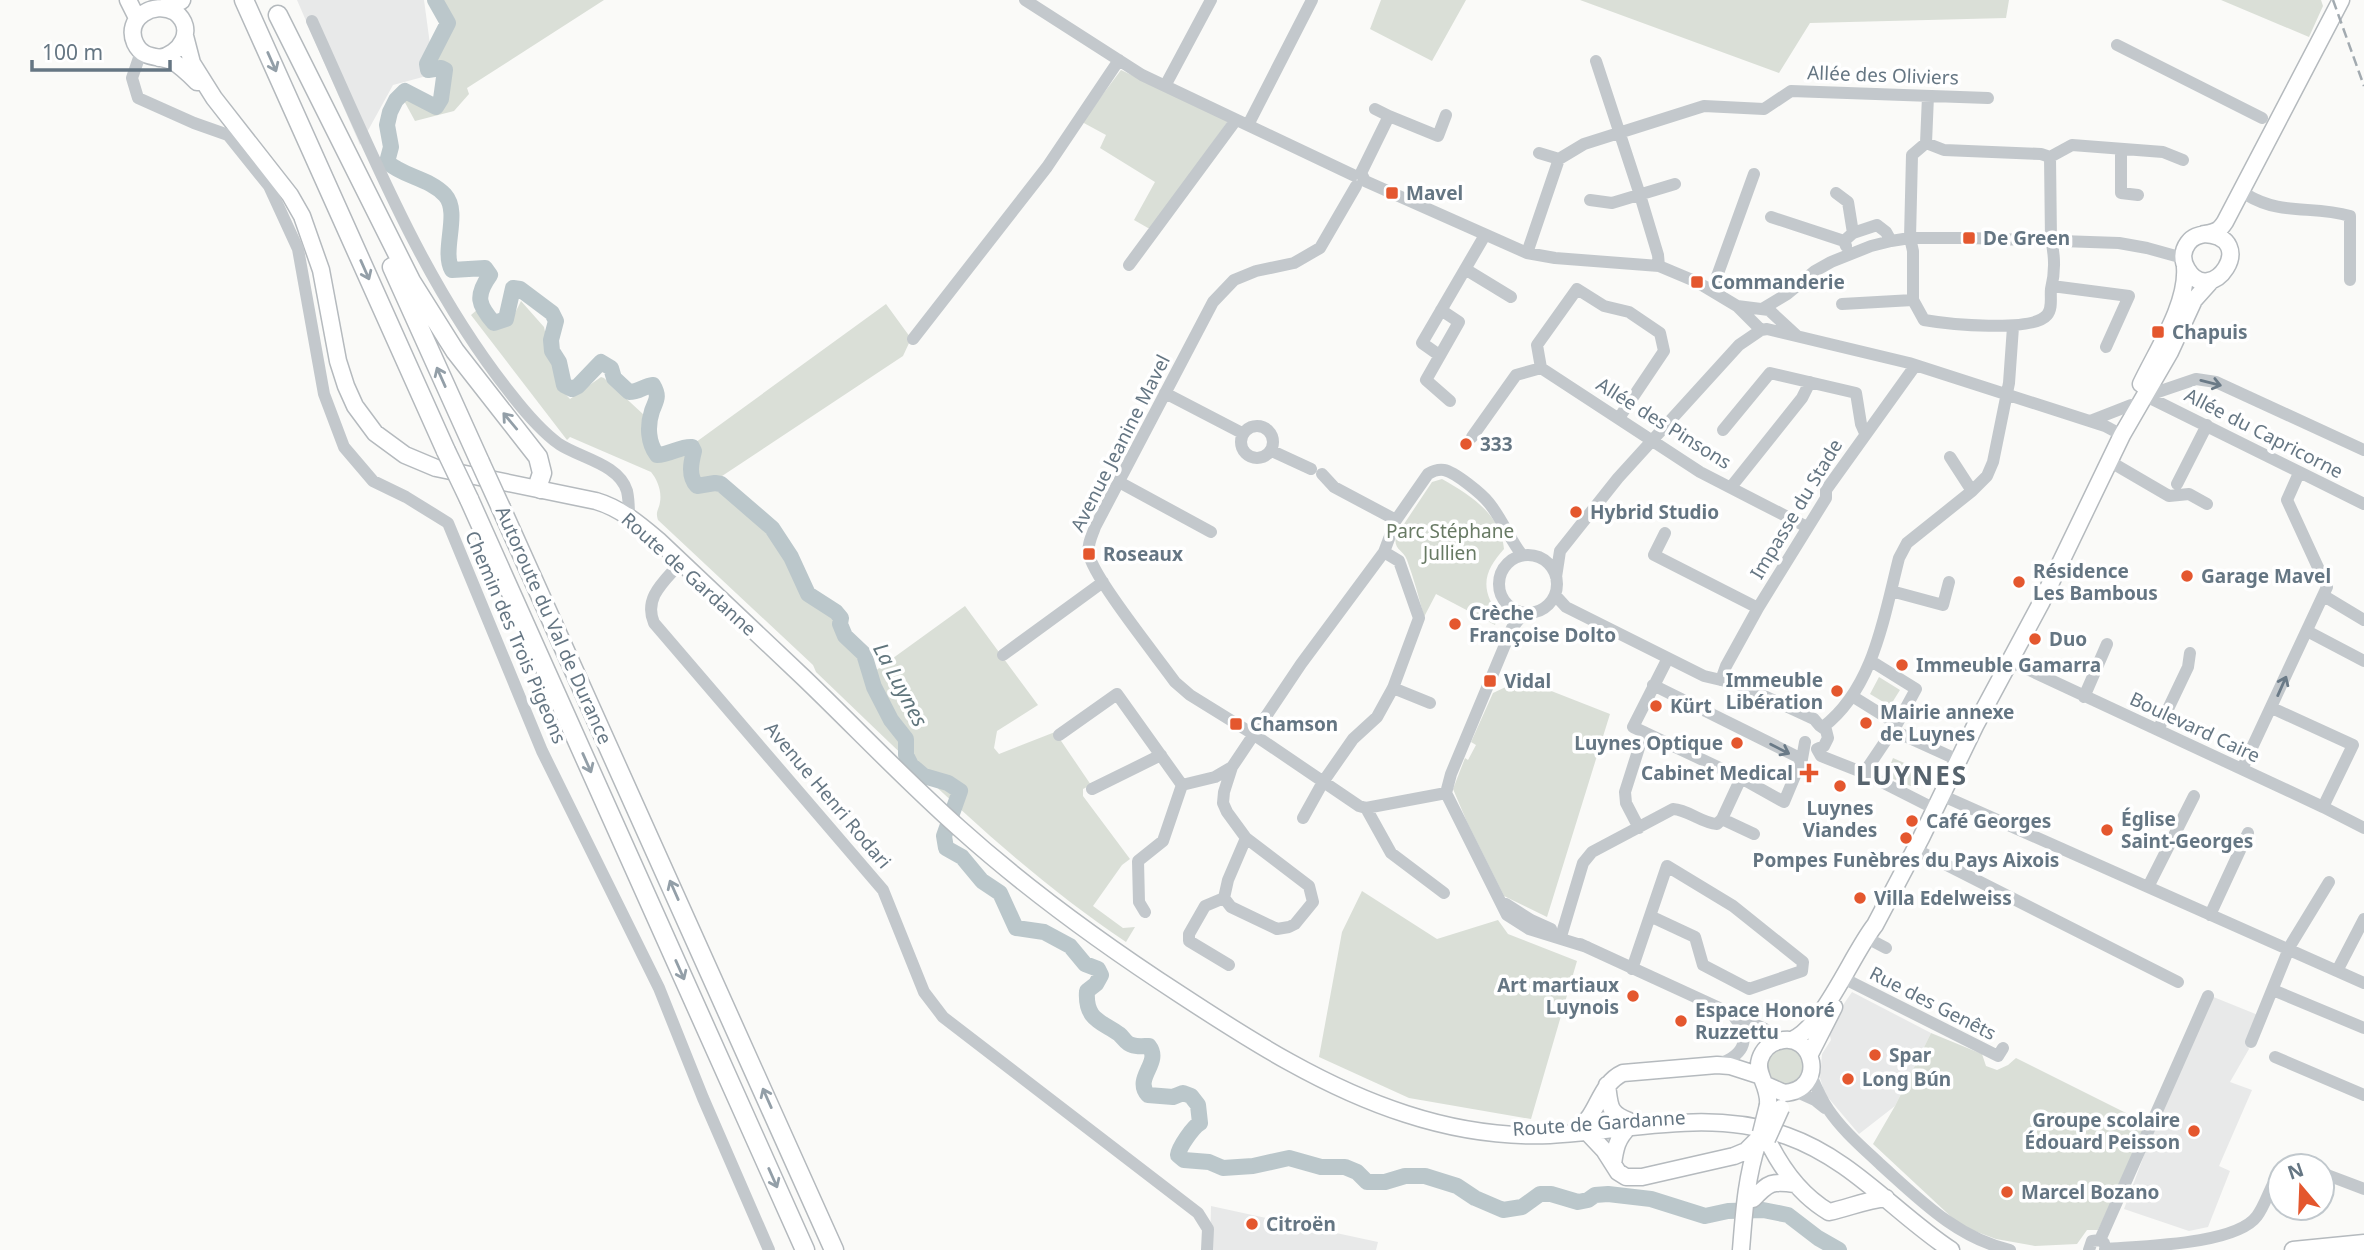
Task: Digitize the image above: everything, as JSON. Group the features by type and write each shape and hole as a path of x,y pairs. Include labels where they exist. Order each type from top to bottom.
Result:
{"highway":[{"name":"Autoroute du Val de Durance","path":"244,0 806,1250"},
{"name":"Autoroute du Val de Durance","path":"275,8 834,1250"},
{"path":"275,8 411,281 455,351 538,457 542,473 540,483 522,486"}],"main road":[{"path":"128,0 137,18"},
{"path":"2122,435 2132,405 2181,303 2186,282 2184,250 2199,236 2218,230 2225,222 2341,0"},
{"path":"214,98 172,61 149,57 141,52 133,36 137,18 144,11 161,4 179,15 185,29 192,63 214,98 285,188 302,216 321,270 338,361 355,407 367,424 382,440 420,462 522,486"},
{"path":"159,58 176,52 185,36"},
{"path":"1810,1054 1845,980 2041,603 2122,435 2146,396 2194,300 2211,281 2224,274 2228,268 2228,247 2234,224 2316,48"},
{"path":"2199,236 2218,237 2228,247"},
{"path":"2184,262 2196,278 2211,281"},
{"name":"Route de Gardanne","path":"540,483 607,504 658,540 960,829 1065,915 1125,959 1182,996 1273,1048 1359,1090 1402,1107 1457,1122 1500,1129 1583,1130 1679,1116 1721,1116 1788,1130 1824,1146 1858,1167 1936,1234 1963,1250"},
{"path":"1774,1107 1759,1063 1762,1054 1768,1046 1805,1032 1845,980"},
{"path":"1747,1250 1750,1166 1764,1138 1774,1107 1807,1082 1811,1075 1810,1054 1805,1048 1787,1040"},
{"path":"1762,1054 1723,1066 1623,1073 1607,1085 1583,1130 1597,1141 1618,1172 1626,1177 1642,1177 1715,1160 1746,1151 1764,1138"},
{"path":"1723,1066 1764,1080 1777,1092 1793,1092"},
{"path":"1607,1085 1611,1108 1616,1116 1629,1124 1615,1145 1613,1164"},
{"name":"Route de Gardanne","path":"1629,1124 1680,1122 1747,1125 1787,1136 1821,1151 1853,1171 1951,1250"},
{"path":"1764,1138 1796,1184 1813,1203 1829,1212 1866,1200 1886,1198"},
{"path":"1715,1160 1730,1165 1748,1197"},
{"path":"1844,1209 1856,1193 1857,1182 1853,1171"},
{"path":"1748,1197 1777,1182 1796,1184"},
{"path":"1741,1250 1746,1229"},
{"path":"2293,1250 2364,1243"}],"street":[{"path":"1026,0 1142,75 1359,179 1527,253 1555,258 1659,266 1712,290 1737,306 1760,327 1915,366 2090,421 2122,435"},
{"path":"1165,86 1211,0"},
{"path":"1129,265 1242,123 1312,0"},
{"path":"312,21 410,232 453,313 510,393 538,425 567,449 609,469 618,477 626,491 629,518"},
{"path":"2117,45 2262,118"},
{"name":"Chemin des Trois Pigeons","path":"141,52 132,78 138,98 228,135 269,186 298,249 324,394 344,447 373,481 406,497 448,523 542,751 659,988 769,1250"},
{"path":"913,339 1047,167 1119,60"},
{"path":"1595,61 1640,195 1659,266"},
{"name":"Allée des Oliviers","path":"1559,159 1575,148 1618,132 1704,106 1764,109 1791,90 1988,98"},
{"path":"1928,96 1926,143 1912,155 1910,238 1913,251 1913,300 1924,320 2013,327 2039,321 2047,316 2054,252 2051,240 2050,157"},
{"path":"1375,109 1438,136 1446,115"},
{"name":"Avenue Jeanine Mavel","path":"1366,808 1350,802 1253,734 1190,695 1175,682 1092,565 1089,544 1095,527 1213,302 1234,280 1256,271 1294,263 1320,248 1359,179 1389,116"},
{"path":"1926,143 1944,150 2041,154 2050,157 2072,145 2163,152 2183,160"},
{"path":"2121,150 2121,193 2138,195"},
{"path":"1527,253 1559,159 1539,153"},
{"path":"1712,290 1754,174"},
{"path":"1590,200 1612,203 1675,184"},
{"path":"1836,193 1848,202 1849,242"},
{"path":"2247,195 2263,205 2336,212 2350,216 2350,280"},
{"path":"1771,217 1849,242 1910,238 2119,243 2147,248 2184,262"},
{"path":"1760,327 1752,315 1787,294 1849,242 1877,225 1886,232 1891,241"},
{"path":"1439,355 1422,343 1485,235"},
{"path":"2147,248 2167,247 2199,236"},
{"path":"1465,269 1511,298"},
{"path":"2052,286 2129,296 2106,348"},
{"path":"1472,437 1516,374 1541,368 1537,345 1577,289 1604,306 1629,312 1660,333 1664,351 1619,418"},
{"path":"1542,609 1555,595 1560,551 1618,478 1739,345 1747,327 1773,324 1787,294"},
{"path":"1842,304 1913,300"},
{"path":"1737,306 1769,310 1797,336"},
{"path":"1441,310 1459,322 1426,380 1450,401"},
{"path":"1668,658 1633,727 1741,778 1784,802 1802,759 1817,734 1852,696 1871,661 1899,558 1907,543 1987,476 1993,463 2009,383 2013,327"},
{"name":"Impasse du Stade","path":"1721,680 1758,608 1826,498 1826,490 1915,366"},
{"name":"Allée des Pinsons","path":"1541,368 1700,472 1807,527"},
{"path":"1723,430 1769,373 1856,393 1865,433"},
{"path":"2146,396 2196,379 2216,382 2364,450"},
{"path":"1731,487 1802,398 1811,382"},
{"path":"1165,393 1242,433"},
{"name":"Allée du Capricorne","path":"2146,396 2364,504"},
{"path":"2090,421 2132,405"},
{"path":"1254,425 1266,428 1274,439 1272,451 1261,459 1249,457 1241,448 1242,433 1254,425"},
{"path":"2177,484 2207,425"},
{"path":"1272,451 1316,471 1334,487 1396,520"},
{"path":"1950,457 1972,491"},
{"path":"2109,461 2169,496 2189,494 2207,504"},
{"path":"1224,898 1231,906 1277,929 1294,924 1313,902 1309,886 1246,838 1227,812 1223,803 1224,792 1232,767 1253,734 1384,552 1396,520 1428,474 1442,469 1450,472 1486,500 1500,519 1509,539 1522,555"},
{"path":"2242,769 2327,587 2287,500 2299,473"},
{"path":"1119,482 1211,532"},
{"path":"1665,533 1654,555 1758,608"},
{"path":"1509,539 1508,561 1500,574 1498,584 1512,628"},
{"path":"1542,558 1560,551"},
{"path":"1303,818 1323,782 1353,739 1377,717 1392,688 1419,618 1399,561 1384,552"},
{"path":"1508,561 1532,554 1549,563 1556,577"},
{"name":"Avenue Henri Rodari","path":"681,562 653,594 650,608 654,623 883,890 924,992 952,1024 1198,1213 1208,1229 1206,1250"},
{"path":"1003,655 1103,582"},
{"path":"1891,591 1943,605 1949,582"},
{"path":"1555,595 1566,607 1704,676 1748,688 1817,734 1821,756 1936,806 2148,887 2364,983"},
{"path":"2324,596 2360,615"},
{"path":"1505,603 1524,613 1566,607"},
{"path":"1524,613 1512,628 1446,793 1507,915 1547,936 1587,947"},
{"path":"2307,631 2364,661"},
{"path":"2084,696 2107,644"},
{"path":"2158,730 2188,667 2190,653"},
{"path":"1868,775 1916,689 1871,661"},
{"name":"Boulevard Caire","path":"2010,661 2364,828"},
{"path":"1653,685 1802,759"},
{"path":"1392,688 1430,703"},
{"path":"1059,735 1117,694 1182,785"},
{"path":"1852,696 1895,727 1958,760"},
{"path":"2272,708 2353,746 2323,807"},
{"path":"1639,828 1626,803 1625,792 1644,732"},
{"path":"1092,789 1161,755"},
{"path":"1182,785 1215,777 1232,767"},
{"path":"1562,933 1583,863 1592,852 1673,809 1717,824 1722,819 1741,778"},
{"path":"1145,912 1139,902 1138,861 1163,841 1182,785"},
{"path":"1444,893 1391,853 1366,808 1446,793"},
{"path":"2148,887 2194,796"},
{"path":"1722,819 1754,834"},
{"path":"2210,915 2248,833"},
{"path":"1224,898 1228,880 1246,838"},
{"path":"1915,849 2178,982"},
{"path":"1632,969 1650,916 1667,866 1733,906 1803,962 1802,971 1749,989 1703,965 1695,937 1650,916"},
{"path":"2251,1042 2290,946 2329,882"},
{"path":"1224,898 1205,906 1189,934 1189,941 1229,965"},
{"path":"1500,900 1531,920 1787,1040"},
{"path":"2337,971 2364,919"},
{"path":"1870,934 1886,948"},
{"name":"Rue des Genêts","path":"1845,980 1998,1056 2003,1048"},
{"path":"2273,990 2364,1028"},
{"path":"2103,1246 2207,996"},
{"path":"1723,1066 1740,1052 1744,1043 1742,1026 1733,1015"},
{"path":"1748,1021 1755,1029 1762,1054"},
{"path":"2275,1057 2364,1095"},
{"path":"1811,1075 1828,1111"},
{"path":"1793,1092 1815,1100 1828,1111 1855,1141 1944,1221 1978,1240 2010,1250"},
{"path":"2336,1178 2364,1189"},
{"path":"2088,1250 2092,1241 2103,1246 2214,1238 2243,1228 2257,1216 2266,1196"}],"shaded area":[{"path":"297,0 424,0 434,74 393,85 360,145"},
{"path":"1852,992 1931,1033 1895,1106 1859,1134 1825,1094 1820,1078 1822,1054 1831,1040 1828,1027"},
{"name":"Groupe scolaire Édouard Peisson","path":"2211,996 2258,1015 2246,1043 2249,1049 2230,1082 2252,1090 2219,1166 2230,1171 2208,1227 2189,1231 2124,1209 2166,1096"},
{"name":"Citroën","path":"1211,1206 1378,1242 1376,1250 1210,1250"}],"green space":[{"path":"437,0 604,0 467,88 469,94 454,111 415,121 402,97 405,94 420,99 435,109 442,106 447,67 431,67 428,64 446,37 450,25 447,14"},
{"path":"1381,0 1466,0 1432,61 1370,29"},
{"path":"1580,0 2009,0 2006,18 1810,23 1779,73"},
{"path":"2221,0 2321,0 2323,6 2309,37"},
{"path":"1121,70 1228,121 1152,228 1134,220 1155,182 1100,148 1106,135 1082,122"},
{"path":"521,301 544,327 557,385 570,399 601,377 604,378 644,415 643,437 651,457 664,458 688,448 692,450 688,465 693,486 719,487 768,528 794,567 812,601 836,616 839,627 842,622 848,638 863,650 871,674 965,606 1038,705 997,731 994,748 999,754 1055,732 1091,785 1083,789 1083,796 1130,859 1122,865 1093,906 1123,928 1135,927 1126,942 1043,881 965,814 816,672 813,665 658,520 660,494 651,472 570,437 567,440 471,315 478,309 498,327 509,325"},
{"path":"886,304 910,337 903,356 716,480 696,483 691,468 696,450 692,445"},
{"name":"Parc Stéphane Jullien","path":"1442,479 1482,507 1502,537 1504,549 1488,573 1486,585 1498,615 1495,625 1436,594 1424,617 1407,560 1397,547 1396,536 1432,482"},
{"path":"1879,677 1900,690 1890,706 1870,694"},
{"path":"1512,684 1536,685 1610,714 1547,917 1504,896 1453,789 1465,758 1468,760 1476,745 1471,742 1493,693"},
{"path":"1893,758 1925,772 1918,789 1886,776"},
{"path":"1362,891 1437,939 1498,920 1508,934 1577,961 1531,1119 1409,1098 1319,1057 1342,932"},
{"path":"1931,1033 1982,1054 1986,1066 1997,1070 2016,1058 2148,1124 2098,1230 2087,1230 2077,1244 2035,1246 1996,1239 1961,1226 1873,1144"},
{"path":"1785,1048 1798,1053 1803,1066 1798,1079 1785,1084 1772,1079 1767,1066 1772,1053"}],"waterway":[{"name":"La Luynes","path":"435,0 448,23 427,64 428,70 445,70 441,99 436,107 405,91 396,100 387,125 391,147 387,162 432,185 445,195 451,212 449,262 452,270 485,268 490,275 482,289 480,300 494,323 506,319 513,288 520,289 552,313 556,321 551,340 552,351 559,362 564,385 572,389 578,386 601,362 611,368 614,378 629,392 653,385 657,398 650,417 649,434 657,455 692,447 694,451 691,474 697,486 721,484 772,528 791,557 808,594 836,612 841,618 840,624 845,636 864,654 874,687 891,720 906,739 906,755 911,765 924,776 948,783 960,791 944,836 946,848 962,857 982,881 1000,893 1016,928 1044,932 1070,946 1085,964 1098,969 1101,975 1096,984 1087,991 1088,1008 1095,1018 1128,1043 1149,1046 1152,1058 1144,1083 1148,1095 1173,1097 1183,1093 1191,1096 1198,1105 1200,1123 1187,1138 1178,1155 1184,1160 1209,1162 1223,1168 1253,1166 1289,1158 1321,1167 1345,1167 1357,1172 1367,1182 1425,1176 1457,1186 1475,1198 1503,1210 1522,1207 1540,1194 1551,1194 1578,1202 1595,1195 1608,1194 1651,1199 1705,1216 1728,1211 1763,1210 1788,1215 1839,1250"}],"railway":[{"path":"2333,0 2364,86"}],"place":[{"name":"Mavel","path":"1392,193"},
{"name":"De Green","path":"1969,238"},
{"name":"Commanderie","path":"1697,282"},
{"name":"Chapuis","path":"2158,332"},
{"name":"333","path":"1466,444"},
{"name":"Hybrid Studio","path":"1576,512"},
{"name":"Roseaux","path":"1089,554"},
{"name":"Garage Mavel","path":"2187,576"},
{"name":"Résidence Les Bambous","path":"2019,582"},
{"name":"Crèche Françoise Dolto","path":"1455,624"},
{"name":"Duo","path":"2035,639"},
{"name":"Immeuble Gamarra","path":"1902,665"},
{"name":"Vidal","path":"1490,681"},
{"name":"Immeuble Libération","path":"1837,691"},
{"name":"Kürt","path":"1656,706"},
{"name":"Mairie annexe de Luynes","path":"1866,723"},
{"name":"Chamson","path":"1236,724"},
{"name":"Luynes Optique","path":"1737,743"},
{"name":"Cabinet Medical","path":"1809,773"},
{"name":"Luynes Viandes","path":"1840,786"},
{"name":"Café Georges","path":"1912,821"},
{"name":"Église Saint-Georges","path":"2107,830"},
{"name":"Pompes Funèbres du Pays Aixois","path":"1906,838"},
{"name":"Villa Edelweiss","path":"1860,898"},
{"name":"Art martiaux Luynois","path":"1633,996"},
{"name":"Espace Honoré Ruzzettu","path":"1681,1021"},
{"name":"Spar","path":"1875,1055"},
{"name":"Long Bún","path":"1848,1079"},
{"name":"Groupe scolaire Édouard Peisson","path":"2194,1131"},
{"name":"Marcel Bozano","path":"2007,1192"},
{"name":"Citroën","path":"1252,1224"}],"district":[{"name":"LUYNES","path":"1912,776"}]}
